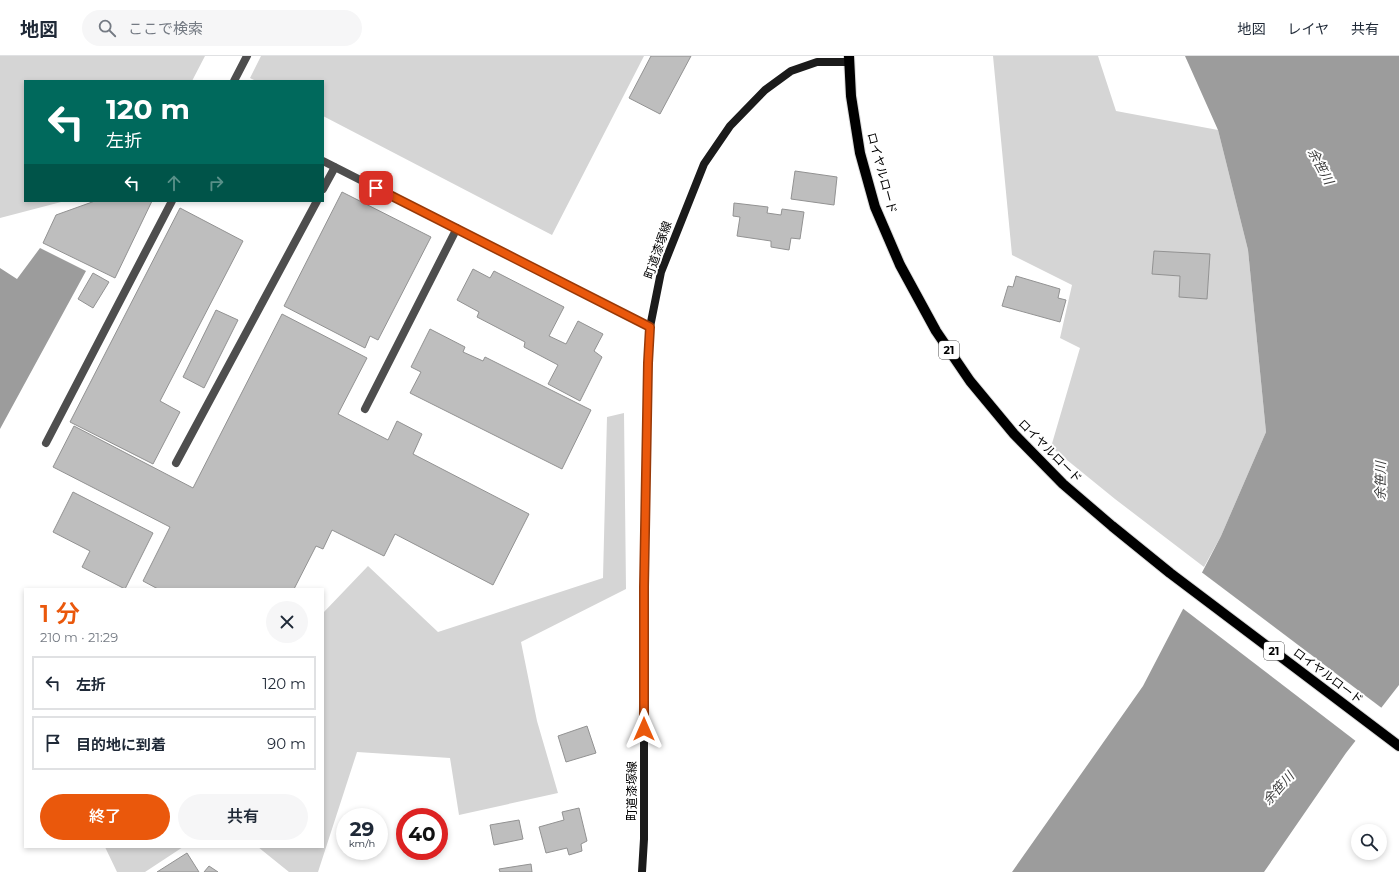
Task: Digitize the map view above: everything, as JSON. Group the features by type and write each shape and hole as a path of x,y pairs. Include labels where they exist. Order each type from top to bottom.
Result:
{"main road":[{"name":"ロイヤルロード","path":"849,59 851,96 860,153 875,207 900,265 936,331 970,382 1014,434 1063,484 1112,526 1170,573 1399,746"}],"street":[{"name":"町道漆塚線","path":"642,872 644,839 644,587 648,363 650,327 661,272 704,164 730,126 765,90 791,71 817,62 849,59"}],"lane":[{"path":"235,80 247,56"},
{"path":"324,162 650,327"},
{"path":"324,187 335,167"},
{"path":"46,443 171,202"},
{"path":"176,463 316,202"},
{"path":"365,409 457,228"}],"shaded area":[{"path":"0,56 205,56 193,80 24,80 24,202 61,202 0,218"},
{"path":"261,56 644,56 552,235 324,117 324,80 254,80 250,78"},
{"path":"993,56 1098,56 1116,111 1218,130 1248,250 1266,432 1221,536 1204,567 1115,499 1051,447 1080,348 1060,338 1072,285 1012,255"},
{"path":"624,413 626,589 521,642 537,721 558,793 459,815 450,758 357,752 339,808 336,808 336,817 318,872 289,872 259,848 324,848 324,612 368,566 438,632 603,578 607,417"},
{"path":"105,848 181,848 145,872 117,872"}],"water":[{"name":"余笹川","path":"1185,56 1399,56 1399,685 1346,753 1264,872 1012,872 1143,686 1221,536 1266,432 1248,250 1218,130"},
{"path":"40,248 86,271 0,429 0,268 17,279"}],"pier":[{"path":"1200,571 1383,709 1357,742 1181,607"}],"building":[{"path":"651,56 691,56 660,114 629,98"},
{"path":"795,171 837,177 834,205 791,199"},
{"path":"342,192 431,237 378,340 370,336 365,348 284,306"},
{"path":"92,202 152,202 115,278 43,243 56,215"},
{"path":"734,203 768,207 767,213 781,215 782,209 804,212 800,239 791,238 789,250 771,247 771,241 737,236 740,217 733,216"},
{"path":"180,208 243,241 160,401 180,412 153,464 70,422"},
{"path":"1154,251 1210,254 1207,299 1179,297 1180,276 1152,274"},
{"path":"473,269 490,278 494,271 564,307 549,336 566,344 578,321 603,334 594,351 602,357 580,401 548,384 558,365 524,347 525,342 477,317 479,312 457,300"},
{"path":"93,273 109,282 93,308 78,299"},
{"path":"1016,276 1060,289 1058,298 1066,300 1060,322 1002,306 1008,286 1013,287"},
{"path":"216,310 238,320 204,388 183,377"},
{"path":"282,314 367,358 338,414 388,440 397,421 422,434 413,454 529,514 493,585 395,534 384,556 332,530 323,549 316,546 295,588 156,588 143,581 170,527 53,467 74,426 193,488"},
{"path":"430,329 465,347 463,352 483,361 485,357 591,410 562,469 410,393 421,372 411,367"},
{"path":"73,492 153,533 126,588 123,588 82,567 90,551 53,532"},
{"path":"587,726 596,753 566,762 558,736"},
{"path":"579,808 587,841 581,844 582,851 569,855 567,848 546,853 539,827 564,820 562,812"},
{"path":"519,820 523,839 494,845 490,825"},
{"path":"187,853 199,872 157,872"},
{"path":"531,864 532,872 500,872 499,869"},
{"path":"209,866 218,872 204,872"}],"route":[{"path":"376,188 650,327 644,587 644,729"}]}
